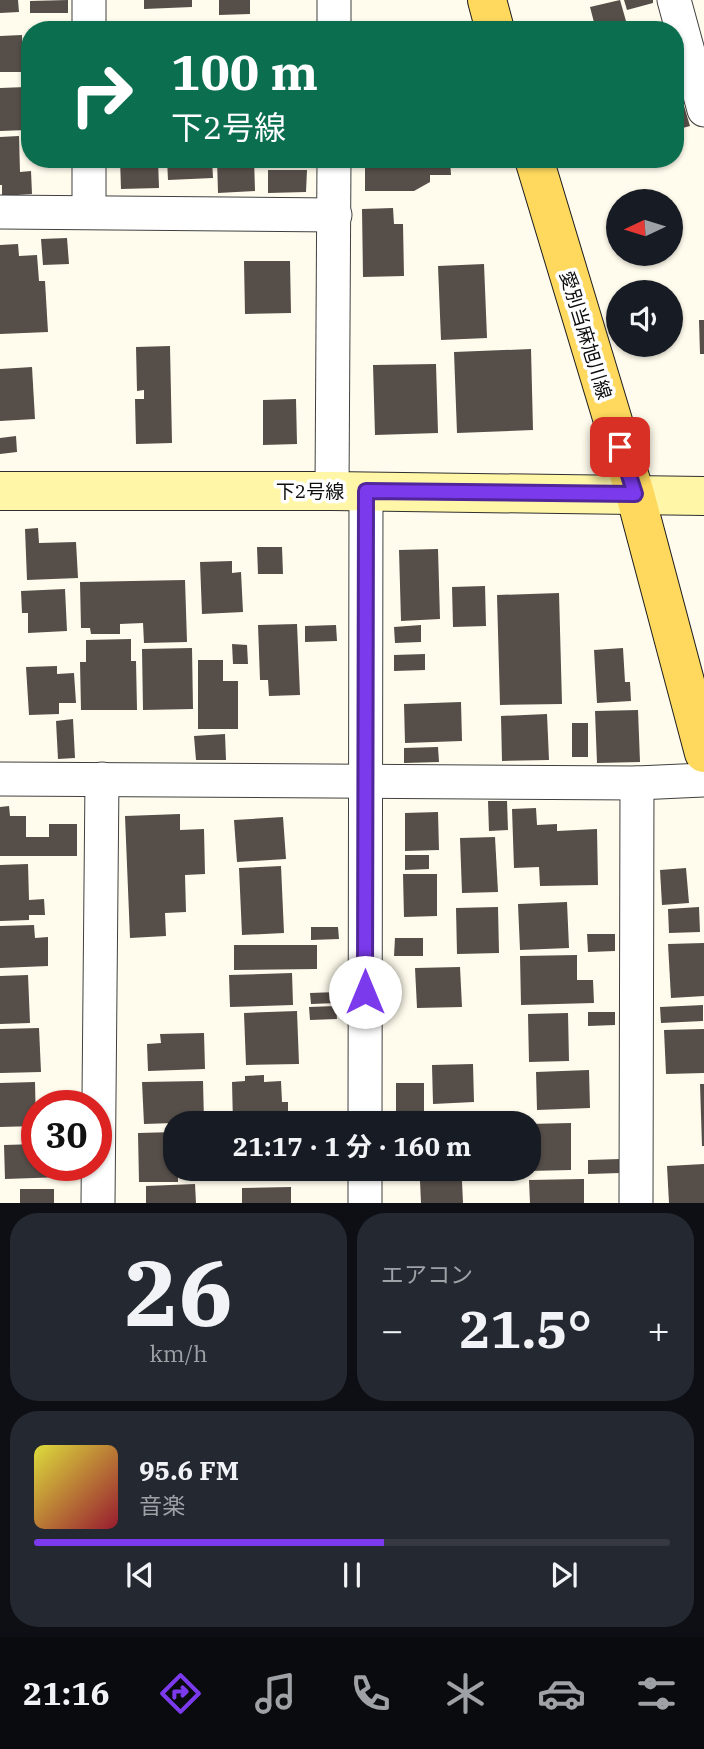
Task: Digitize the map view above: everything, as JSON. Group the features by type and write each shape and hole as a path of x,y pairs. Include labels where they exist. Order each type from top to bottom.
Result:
{"main road":[{"path":"486,0 492,21"},
{"name":"愛別当麻旭川線","path":"537,168 635,494 704,753"}],"street":[{"path":"89,0 89,21"},
{"path":"334,0 334,21"},
{"path":"674,0 680,21"},
{"path":"684,37 704,110"},
{"path":"89,168 89,212"},
{"path":"334,168 365,781 365,1111"},
{"path":"0,212 335,215"},
{"name":"下2号線","path":"0,491 349,491 704,496"},
{"path":"0,779 637,783 704,780"},
{"path":"98,1203 102,779"},
{"path":"636,1203 637,783"},
{"path":"365,1181 365,1203"}],"building":[{"path":"0,0 18,0 19,12 0,13"},
{"path":"68,0 68,13 30,13 30,1"},
{"path":"144,0 192,0 192,7 144,9"},
{"path":"219,0 250,0 250,14 219,15"},
{"path":"620,0 626,21 594,21 590,7"},
{"path":"624,0 653,0 653,3 627,10"},
{"path":"21,35 21,72 0,72 0,36"},
{"path":"21,87 21,130 0,131 0,88"},
{"path":"684,106 690,126 684,128"},
{"path":"19,136 20,172 31,171 32,194 2,196 0,137"},
{"path":"120,168 158,168 159,188 121,189"},
{"path":"167,168 212,168 213,178 168,180"},
{"path":"217,168 254,168 255,191 218,193"},
{"path":"365,168 451,168 451,175 430,175 430,182 414,191 365,191"},
{"path":"268,170 307,170 306,192 268,193"},
{"path":"393,208 394,224 403,224 404,276 363,277 362,209"},
{"path":"67,238 69,264 43,265 41,239"},
{"path":"18,244 19,256 37,255 39,281 45,281 48,332 0,334 0,245"},
{"path":"244,261 290,261 291,313 245,314"},
{"path":"484,264 487,338 441,340 438,266"},
{"path":"699,320 704,320 704,354 700,354"},
{"path":"170,346 172,443 136,444 135,399 144,399 144,390 137,391 136,347"},
{"path":"531,349 533,430 457,433 454,352"},
{"path":"436,364 438,433 375,435 373,365"},
{"path":"32,367 35,419 0,421 0,369"},
{"path":"296,399 297,444 263,445 263,400"},
{"path":"16,436 17,452 0,454 0,438"},
{"path":"38,528 39,543 76,542 78,578 27,580 25,529"},
{"path":"257,547 282,547 283,574 258,574"},
{"path":"438,549 440,619 401,621 399,550"},
{"path":"232,561 232,573 241,572 243,612 202,614 200,562"},
{"path":"185,580 187,642 144,643 143,623 120,624 120,634 91,634 90,628 81,628 80,582"},
{"path":"485,586 486,626 453,627 452,587"},
{"path":"65,589 67,631 28,633 28,613 22,613 21,591"},
{"path":"559,593 562,704 500,705 497,595"},
{"path":"297,624 300,695 269,696 268,680 260,680 258,625"},
{"path":"336,625 337,641 305,642 305,626"},
{"path":"421,625 421,642 395,643 394,627"},
{"path":"131,639 131,661 136,661 137,710 81,710 80,662 86,662 86,640"},
{"path":"232,644 247,645 248,664 233,664"},
{"path":"192,648 193,709 143,710 142,649"},
{"path":"623,648 625,682 630,682 631,701 597,703 594,650"},
{"path":"425,654 425,670 394,671 394,655"},
{"path":"198,660 223,660 223,681 238,681 238,729 198,729"},
{"path":"57,666 57,674 74,673 76,703 59,703 59,714 29,715 26,667"},
{"path":"461,702 462,741 405,743 404,704"},
{"path":"638,710 640,762 597,763 595,711"},
{"path":"547,714 549,760 502,761 501,716"},
{"path":"73,719 75,758 58,759 56,721"},
{"path":"572,723 588,723 588,757 572,757"},
{"path":"225,734 226,760 196,760 194,736"},
{"path":"438,747 439,762 404,763 404,748"},
{"path":"488,801 507,801 508,830 489,831"},
{"path":"9,806 10,816 26,816 26,837 49,837 49,824 77,824 77,856 0,856 0,807"},
{"path":"536,808 537,825 557,824 557,831 597,829 598,885 540,886 539,867 514,868 512,809"},
{"path":"438,812 439,850 405,851 405,813"},
{"path":"180,814 180,830 204,829 205,874 185,875 186,912 165,913 166,936 130,938 125,816"},
{"path":"283,817 286,859 237,862 234,820"},
{"path":"495,837 498,892 462,893 460,838"},
{"path":"405,855 429,855 429,869 405,870"},
{"path":"28,864 29,900 44,899 45,915 29,915 29,920 0,921 0,865"},
{"path":"281,866 284,933 242,935 239,868"},
{"path":"686,868 689,903 662,905 660,870"},
{"path":"403,874 437,874 437,916 404,917"},
{"path":"567,902 569,948 520,950 518,904"},
{"path":"498,907 499,953 457,954 456,908"},
{"path":"699,907 700,932 669,933 668,909"},
{"path":"34,925 35,938 48,937 48,966 0,968 0,926"},
{"path":"311,927 338,927 339,939 311,940"},
{"path":"587,934 615,934 615,951 588,952"},
{"path":"395,938 423,938 423,956 394,956"},
{"path":"704,943 704,996 671,998 668,944"},
{"path":"234,945 317,945 317,969 234,970"},
{"path":"577,955 577,980 593,980 594,1003 521,1005 520,956"},
{"path":"460,967 462,1007 417,1008 415,968"},
{"path":"292,973 293,1005 230,1007 229,975"},
{"path":"28,975 30,1023 0,1024 0,976"},
{"path":"337,992 337,1003 311,1004 310,993"},
{"path":"703,1005 703,1021 661,1023 660,1007"},
{"path":"336,1006 337,1019 310,1020 309,1007"},
{"path":"297,1011 299,1064 246,1065 244,1013"},
{"path":"588,1012 615,1012 615,1025 588,1026"},
{"path":"568,1013 569,1061 529,1062 528,1014"},
{"path":"39,1028 41,1072 0,1073 0,1029"},
{"path":"704,1029 704,1073 666,1074 664,1030"},
{"path":"204,1033 205,1069 148,1071 147,1044 161,1043 160,1034"},
{"path":"473,1064 474,1102 433,1104 432,1065"},
{"path":"589,1070 590,1108 537,1110 536,1072"},
{"path":"264,1075 264,1082 281,1081 282,1102 288,1102 288,1111 233,1111 232,1082 245,1081 245,1076"},
{"path":"203,1081 204,1111 163,1111 163,1123 144,1124 142,1082"},
{"path":"35,1082 35,1090 21,1090 21,1126 0,1127 0,1083"},
{"path":"396,1083 424,1083 424,1111 396,1111"},
{"path":"700,1084 704,1084 704,1146 702,1146"},
{"path":"571,1123 571,1170 541,1171 541,1124"},
{"path":"163,1132 163,1181 178,1182 139,1182 138,1133"},
{"path":"21,1144 21,1178 5,1179 4,1145"},
{"path":"620,1159 620,1173 588,1174 588,1160"},
{"path":"704,1164 704,1203 669,1203 667,1166"},
{"path":"584,1179 584,1203 530,1203 529,1181"},
{"path":"420,1181 462,1181 463,1203 421,1203"},
{"path":"195,1184 196,1203 146,1203 146,1186"},
{"path":"291,1187 291,1203 242,1203 242,1188"},
{"path":"20,1189 54,1189 54,1203 20,1203"}],"route":[{"path":"365,992 366,491 635,494 620,447"}]}
